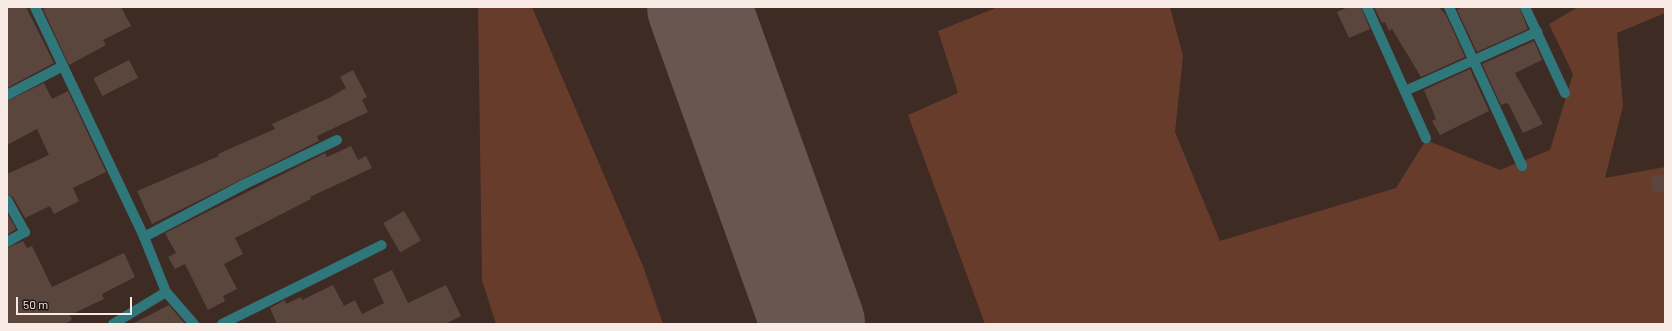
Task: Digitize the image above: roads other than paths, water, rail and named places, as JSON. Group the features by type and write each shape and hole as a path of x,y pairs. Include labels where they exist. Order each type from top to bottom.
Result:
{"street":[{"path":"34,7 63,66 118,188 144,237 166,292 194,324"},
{"path":"1367,7 1426,138"},
{"path":"1449,7 1522,166"},
{"path":"1525,7 1565,93"},
{"path":"1405,91 1537,32"},
{"path":"7,95 63,66"},
{"path":"144,237 245,184 337,140"},
{"path":"7,200 25,232 7,242"},
{"path":"222,324 382,245"},
{"path":"113,324 127,321 166,292"}]}
